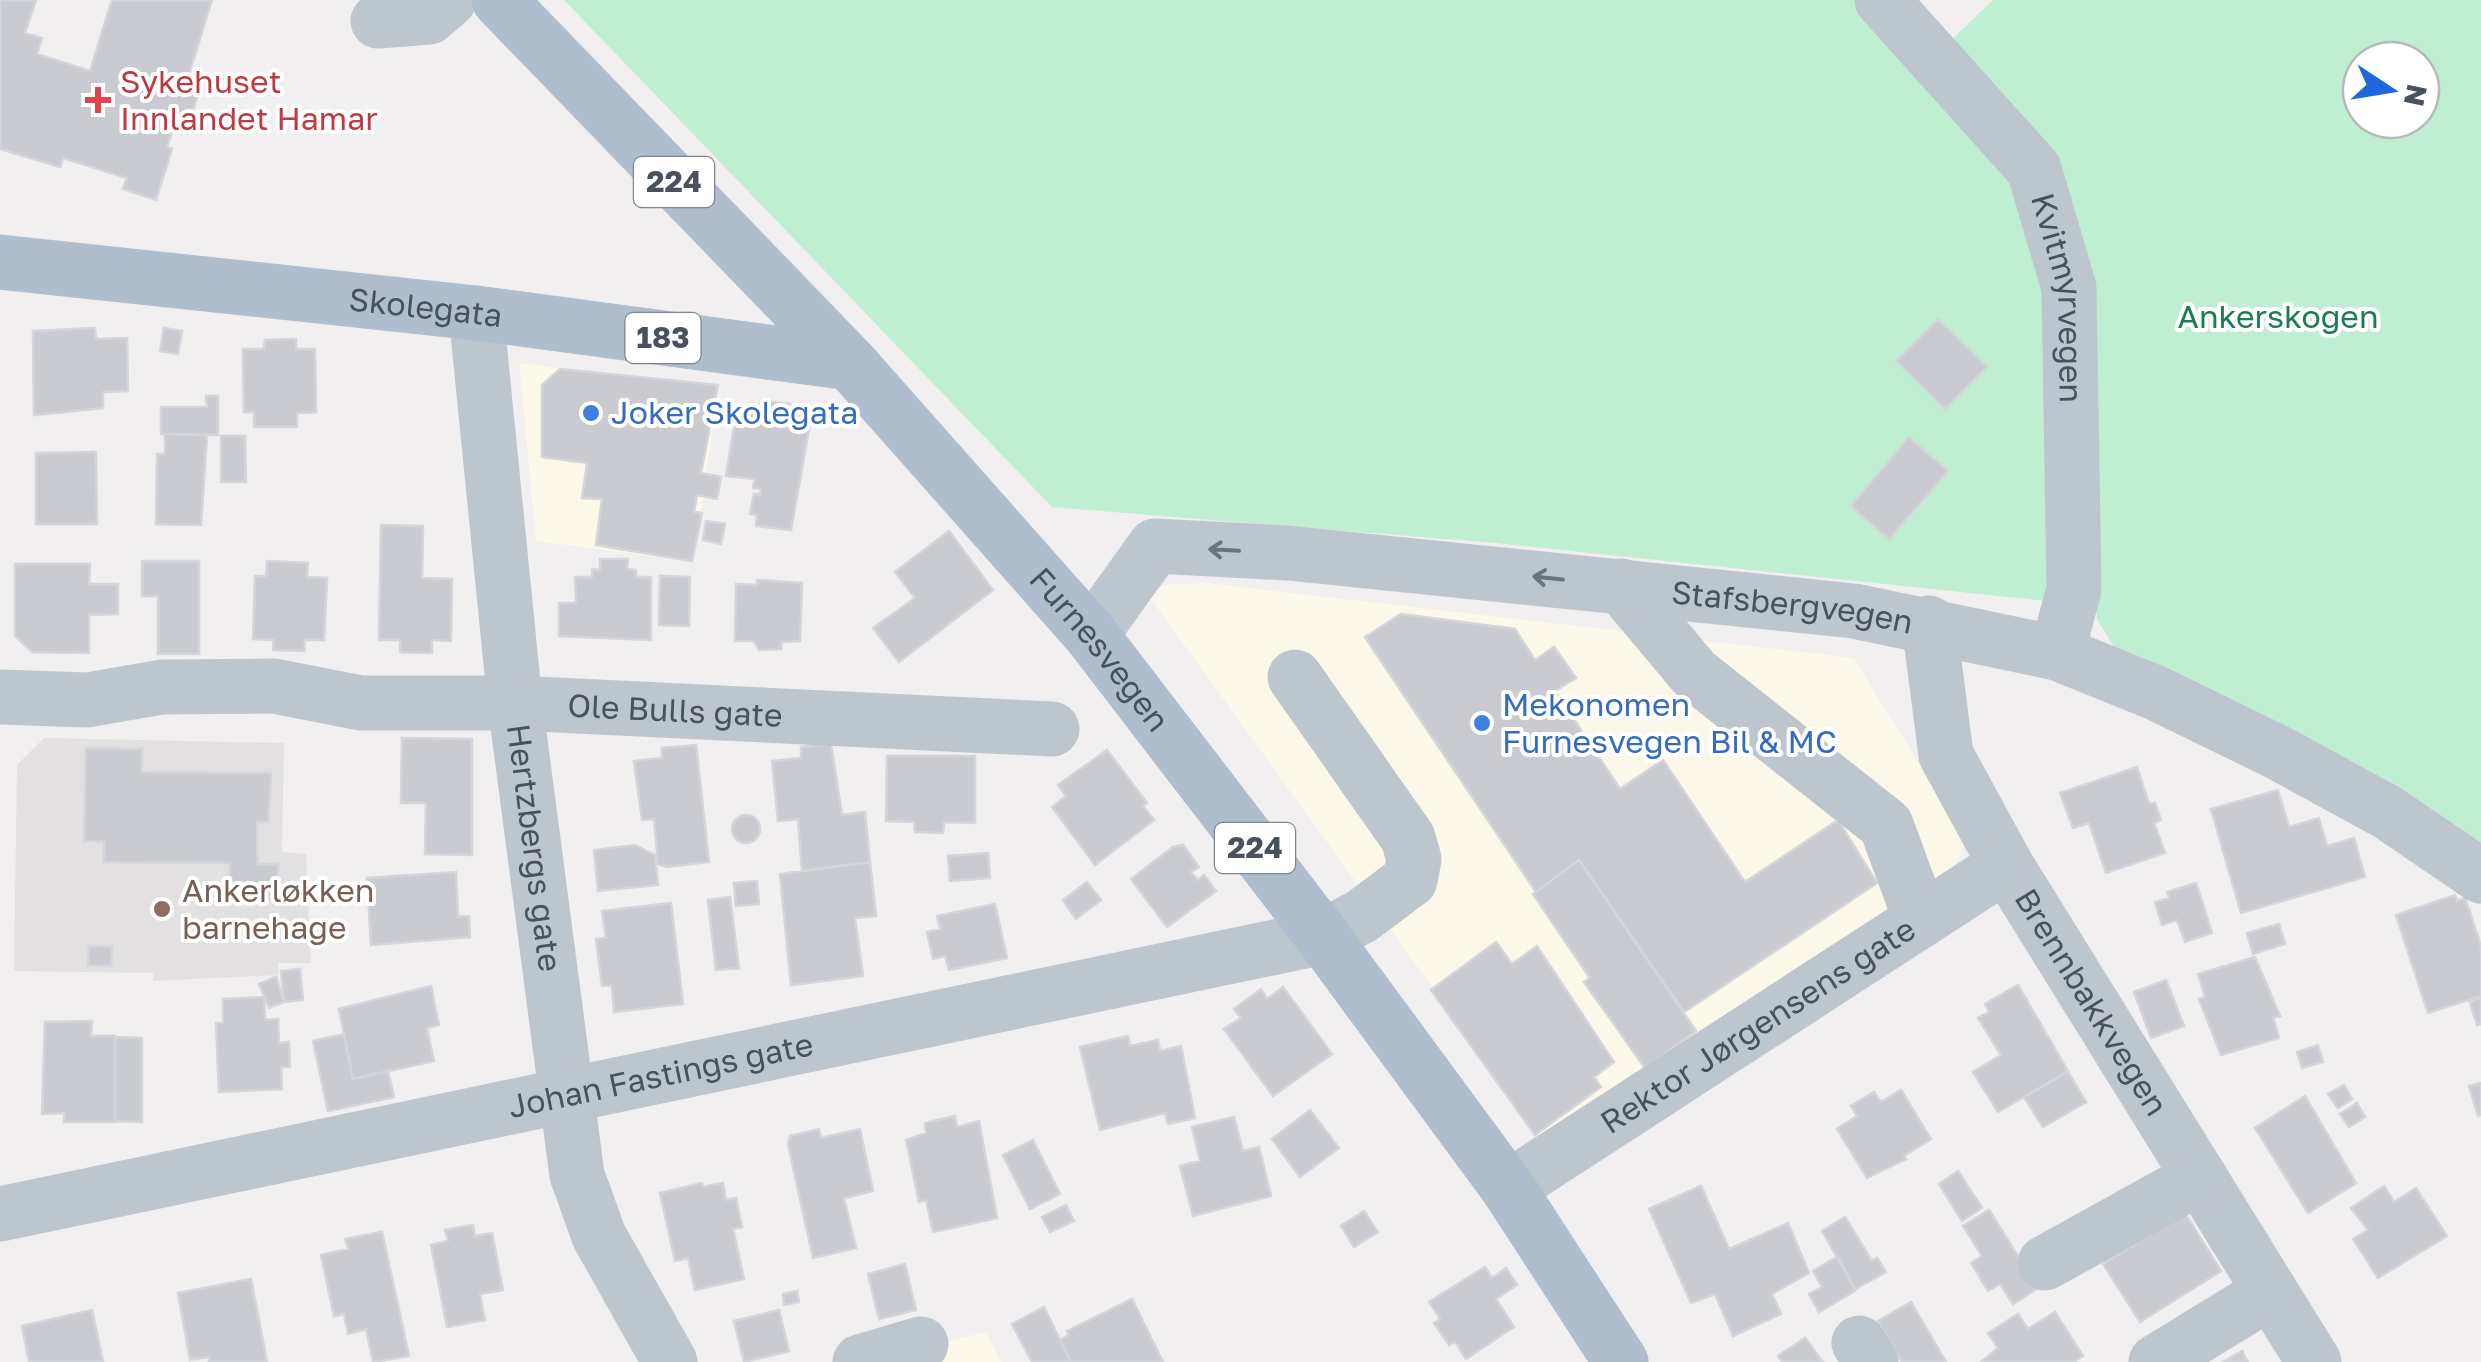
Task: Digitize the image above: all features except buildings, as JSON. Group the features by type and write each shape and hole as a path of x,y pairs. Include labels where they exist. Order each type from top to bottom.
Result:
{"main road":[{"name":"Furnesvegen","path":"499,0 850,364 1091,635 1324,936 1508,1188 1621,1362"},
{"name":"Skolegata","path":"0,262 476,313 850,364"}],"street":[{"path":"378,21 429,17 449,0"},
{"name":"Kvitmyrvegen","path":"1882,0 2034,169 2063,255 2069,288 2074,589 2057,653"},
{"name":"Hertzbergs gate","path":"476,313 472,437 514,703 577,1175 599,1236 670,1362"},
{"name":"Stafsbergvegen","path":"1091,635 1154,546 1288,553 1621,586 1854,611 1928,623 2057,653 2156,692 2387,812 2481,876"},
{"path":"1621,586 1694,673 1886,825 1921,920"},
{"name":"Brennbakkvegen","path":"1928,623 1946,755 2006,864 2314,1362"},
{"name":"Johan Fastings gate","path":"0,1214 1324,936 1362,916 1410,880 1414,859 1408,838 1294,677"},
{"name":"Ole Bulls gate","path":"0,696 87,700 162,686 274,686 361,703 514,703 1052,729"},
{"name":"Rektor Jørgensens gate","path":"1508,1188 2006,864"},
{"path":"2045,1263 2200,1177"},
{"path":"2156,1362 2270,1292"},
{"path":"860,1362 921,1344"}],"shaded area":[{"path":"519,363 719,388 694,562 536,541"},
{"path":"1206,583 1854,658 1967,842 1946,879 1546,1144 1145,591 1170,584"},
{"name":"Ankerløkken barnehage","path":"44,738 284,743 282,852 306,854 311,963 278,963 278,975 153,981 153,973 14,971 17,765"},
{"path":"986,1332 1001,1362 864,1362"}],"green space":[{"path":"564,0 1859,0 1998,154 2020,200 2044,278 2060,535 2046,601 1495,543 1052,507"},
{"name":"Ankerskogen","path":"1993,0 2481,0 2481,849 2130,673 2097,619 2071,248 1945,46"}],"place":[{"name":"Sykehuset Innlandet Hamar","path":"98,100"},
{"name":"Joker Skolegata","path":"591,413"},
{"name":"Mekonomen Furnesvegen Bil & MC","path":"1482,723"},
{"name":"Ankerløkken barnehage","path":"162,909"}]}
